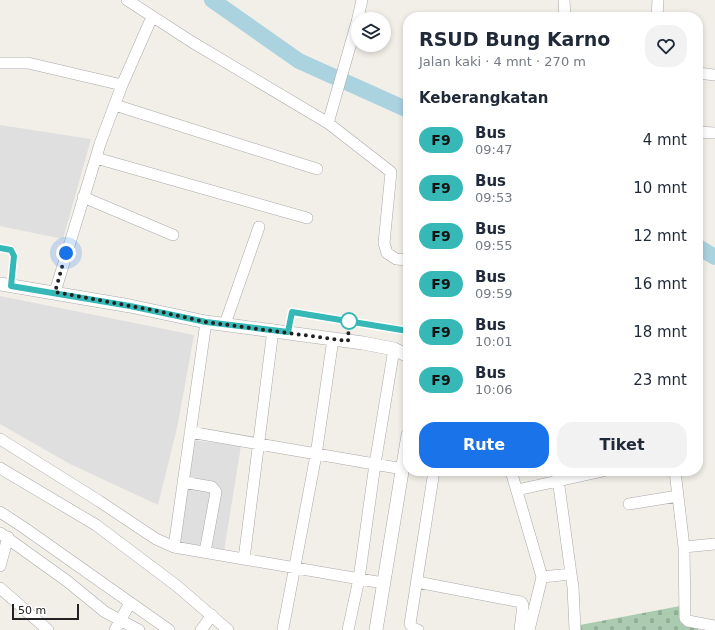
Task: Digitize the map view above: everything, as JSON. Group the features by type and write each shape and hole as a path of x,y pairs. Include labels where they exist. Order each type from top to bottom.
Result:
{"street":[{"path":"127,0 152,17 328,123 391,172 384,243 387,253 396,259 403,260"},
{"path":"328,123 362,0"},
{"path":"564,0 565,12"},
{"path":"657,12 658,0"},
{"path":"55,292 83,196 96,158 122,85 152,17"},
{"path":"0,63 28,63 122,85"},
{"path":"703,74 715,75"},
{"path":"116,105 317,169"},
{"path":"703,132 715,133"},
{"path":"96,158 307,218"},
{"path":"83,196 173,235"},
{"path":"225,324 259,227"},
{"path":"0,284 55,292 206,322 333,339 394,350 403,354"},
{"path":"174,547 206,322"},
{"path":"244,559 273,330"},
{"path":"283,629 296,569 316,454 333,339"},
{"path":"348,630 359,578 375,464 394,350"},
{"path":"190,432 403,469 383,583 379,629"},
{"path":"0,439 99,501 156,539 174,547 383,583"},
{"path":"0,468 96,525 177,586 228,630"},
{"path":"418,630 413,628 410,624 433,476"},
{"path":"513,476 542,577 529,630"},
{"path":"517,490 558,476 574,587 575,630"},
{"path":"676,476 684,547 685,618 688,621 715,626"},
{"path":"183,482 212,487 216,492 204,552"},
{"path":"629,504 678,496"},
{"path":"0,512 169,630"},
{"path":"0,566 4,535 106,612 139,630"},
{"path":"684,547 715,544"},
{"path":"542,577 571,574"},
{"path":"417,582 521,602 523,605 520,630"},
{"path":"0,588 48,630"},
{"path":"114,630 130,602"},
{"path":"201,630 212,615"}],"shaded area":[{"path":"0,125 91,139 63,239 0,226"},
{"path":"0,296 194,335 177,428 158,505 70,464 0,424"},
{"path":"192,440 241,446 224,551 176,541"}],"green space":[{"path":"680,606 680,622 699,624 698,630 580,630 580,625"}],"waterway":[{"path":"212,0 299,61 403,108"},
{"path":"703,250 715,257"}],"bus line":[{"name":"F9","path":"0,248 11,250 14,256 11,286 55,292 152,310 182,318 206,322 288,332 292,312 403,330"}],"route":[{"path":"66,253 55,292 152,310 182,318 348,341 349,321"}]}
